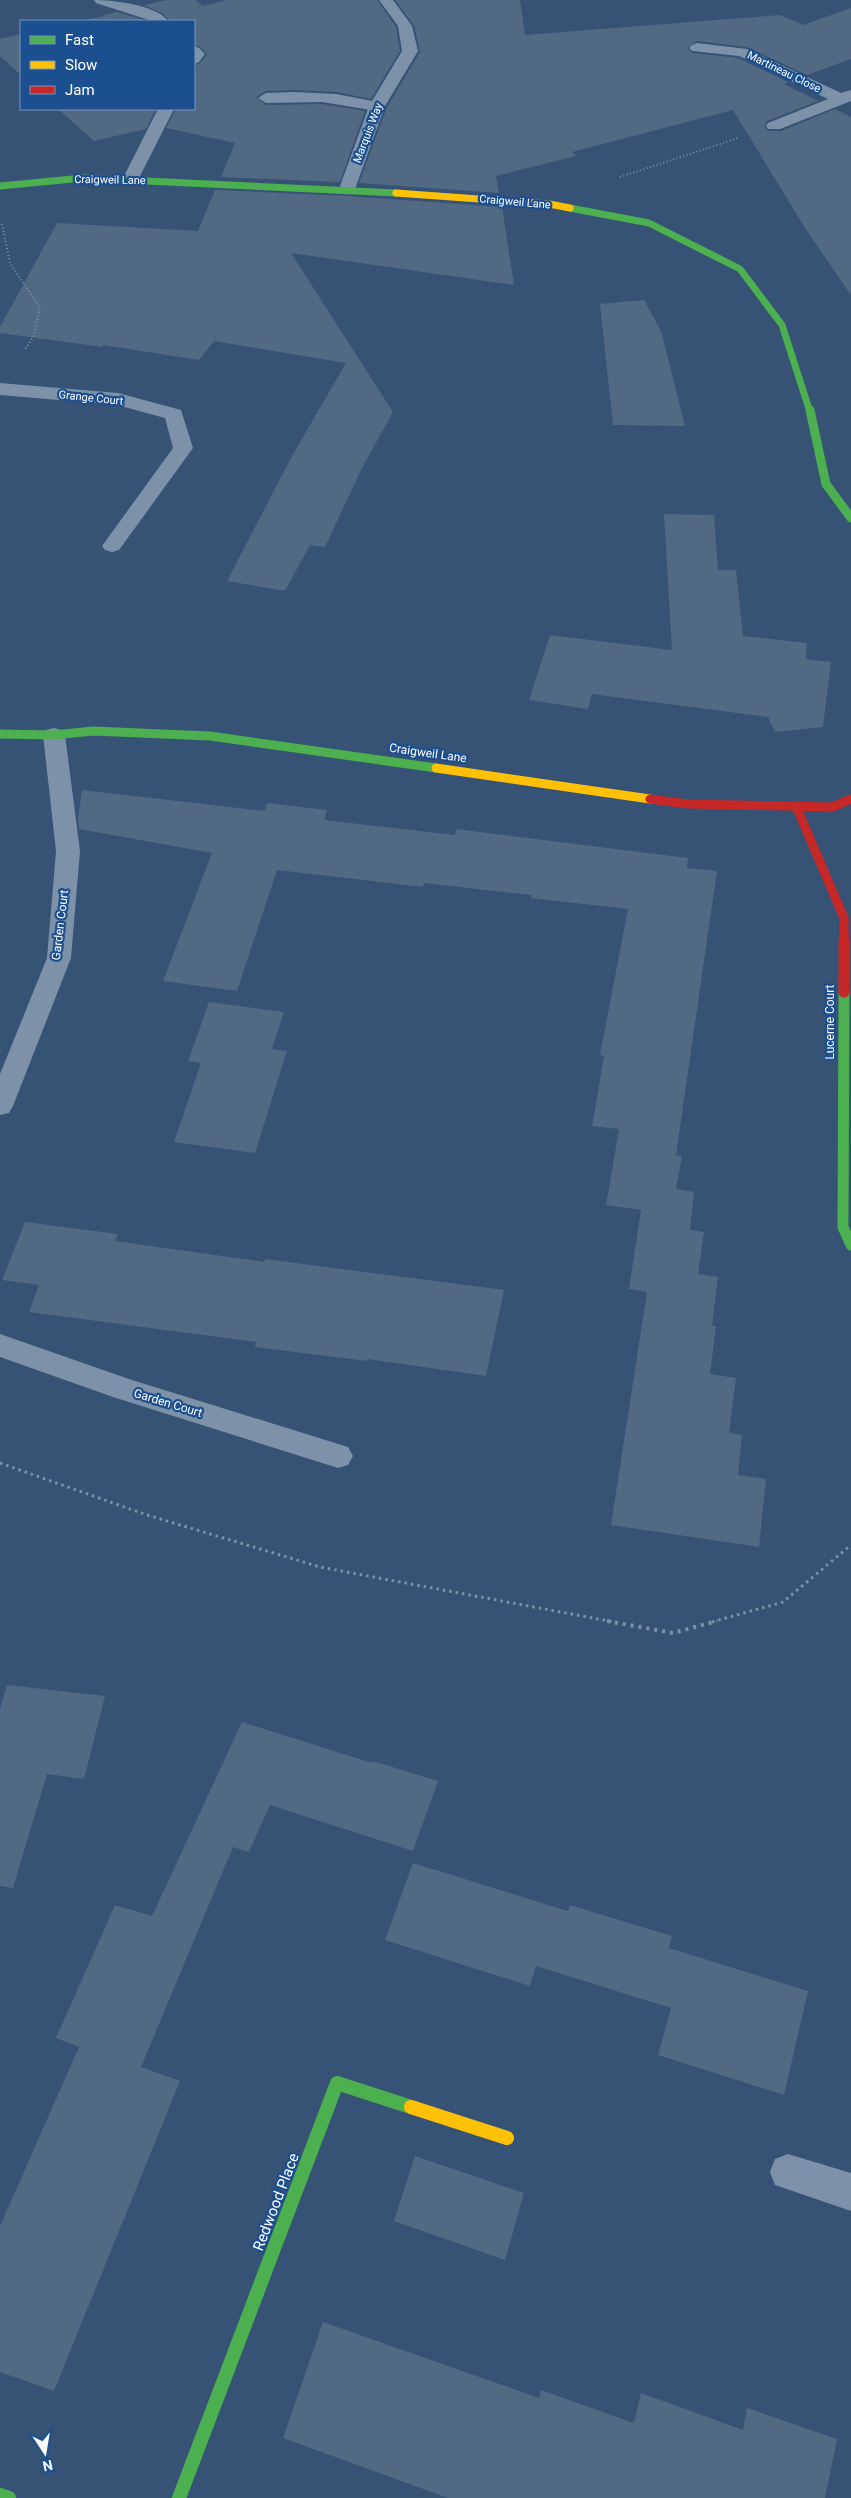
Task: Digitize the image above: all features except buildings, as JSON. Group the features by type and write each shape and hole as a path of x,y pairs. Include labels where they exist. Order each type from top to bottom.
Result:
{"street":[{"path":"101,0 156,17 160,20"},
{"name":"Marquis Way","path":"346,190 377,106 410,51 405,26 386,0"},
{"name":"Martineau Close","path":"697,48 742,52 846,97"},
{"path":"266,98 290,96 344,99 377,106"},
{"name":"Martineau Close","path":"774,126 846,97"},
{"path":"130,180 165,110"},
{"name":"Craigweil Lane","path":"0,186 83,178 346,190 549,204 649,223 740,268 782,324 812,418 826,484 851,518"},
{"name":"Grange Court","path":"1,389 118,399 174,414 183,448 112,546"},
{"name":"Craigweil Lane","path":"0,734 54,734 93,731 210,736 688,804 832,807 851,799"},
{"name":"Garden Court","path":"0,1106 59,958 68,851 54,734"},
{"name":"Lucerne Court","path":"796,806 847,918 843,1227 851,1245"},
{"name":"Garden Court","path":"0,1345 123,1389 338,1456"},
{"name":"Redwood Place","path":"179,2498 337,2083 507,2138"},
{"path":"788,2172 851,2192"},
{"path":"0,2495 9,2498"}],"path":[{"path":"591,212 618,178 774,126"},
{"path":"1,389 34,335 40,308 10,263 0,215 46,197 41,181"},
{"path":"0,1463 147,1515 320,1567 673,1633 783,1602 851,1545"}],"traffic: fast":[{"path":"0,186 83,178 396,193"},
{"path":"570,208 649,223 740,269 782,325 812,418 826,484 851,518"},
{"path":"0,734 54,735 93,731 210,736 436,768"},
{"path":"844,992 843,1227 851,1245"},
{"path":"179,2498 337,2083 411,2107"},
{"path":"0,2495 9,2498"}],"traffic: slow":[{"path":"396,193 549,204 570,208"},
{"path":"436,768 650,799"},
{"path":"411,2107 507,2138"}],"traffic: jam":[{"path":"650,799 688,804 832,807 851,799"},
{"path":"796,806 844,918 844,992"}]}
